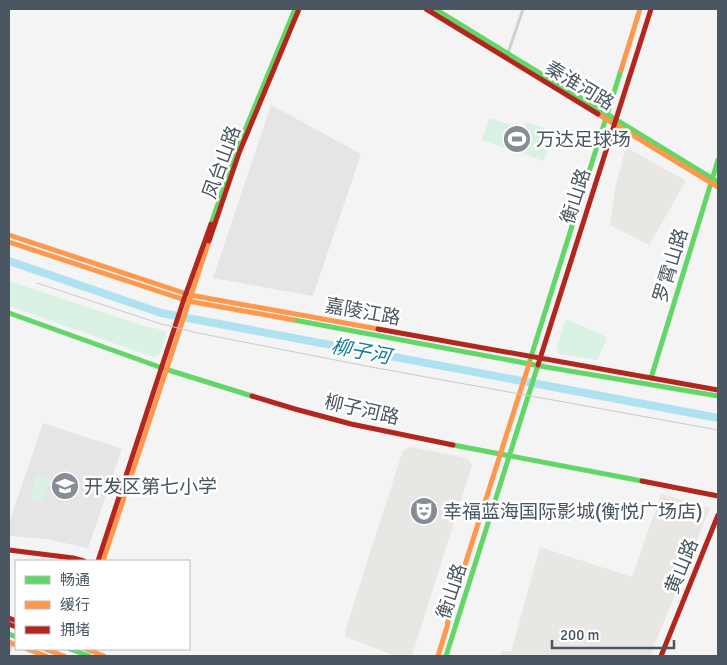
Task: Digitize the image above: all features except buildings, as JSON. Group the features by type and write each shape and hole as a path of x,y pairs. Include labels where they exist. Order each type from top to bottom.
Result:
{"main road":[{"name":"凤台山路","path":"164,369 236,152 295,9"},
{"name":"凤台山路","path":"186,300 239,153 299,9"},
{"name":"秦淮河路","path":"426,9 718,182"},
{"name":"秦淮河路","path":"434,9 508,53 606,116"},
{"name":"衡山路","path":"438,656 449,615 640,9"},
{"name":"衡山路","path":"446,656 651,9"},
{"name":"罗霄山路","path":"651,378 718,160"},
{"name":"秦淮河路","path":"712,180 718,187"},
{"name":"嘉陵江路","path":"9,235 186,300 491,348 718,390"},
{"name":"嘉陵江路","path":"9,242 186,300 529,364 718,396"},
{"name":"柳子河路","path":"9,313 164,369 351,424 718,496"},
{"path":"98,560 164,369"},
{"path":"103,560 164,369"},
{"name":"黄山路","path":"661,656 718,515"},
{"path":"9,550 80,560"},
{"path":"30,650 46,656"},
{"path":"48,650 64,656"},
{"path":"73,650 89,656"},
{"path":"88,650 106,656"}],"street":[{"path":"508,53 523,9"},
{"path":"9,652 12,643"}],"shaded area":[{"path":"271,105 361,154 313,296 213,278"},
{"path":"626,147 686,181 649,245 610,225 615,188"},
{"name":"开发区第七小学","path":"43,423 122,449 88,548 46,539 9,536 9,523"},
{"path":"411,447 467,458 472,465 412,656 395,656 346,637 345,631 403,450"},
{"path":"661,494 710,508 650,656 500,656 502,650 511,652 540,547 632,577"}],"green space":[{"name":"万达足球场","path":"489,118 523,129 526,122 554,131 544,161 482,140"},
{"path":"9,281 141,325 167,331 160,353 153,357 9,306"},
{"path":"566,319 607,337 597,360 559,354 556,348"},
{"path":"37,475 51,480 43,503 29,498"}],"waterway":[{"name":"柳子河","path":"9,261 161,313 718,418"}],"railway":[{"path":"37,283 158,323 198,333 371,367 718,430"}],"traffic: fast":[{"path":"211,224 236,152 295,9"},
{"path":"435,9 718,182"},
{"path":"530,360 621,70"},
{"path":"651,378 718,160"},
{"path":"9,313 165,369 252,396"},
{"path":"294,320 546,367 718,396"},
{"path":"446,656 538,365"},
{"path":"453,445 642,481"},
{"path":"9,634 15,637"},
{"path":"73,650 89,656"}],"traffic: slow":[{"path":"621,70 640,9"},
{"path":"598,114 718,187"},
{"path":"9,235 190,295 378,329"},
{"path":"103,560 209,241"},
{"path":"9,242 188,301 294,320"},
{"path":"438,656 449,615 529,364"},
{"path":"9,642 15,645"},
{"path":"30,650 46,656"},
{"path":"48,650 64,656"},
{"path":"89,650 104,656"}],"traffic: jam":[{"path":"209,241 239,153 299,9"},
{"path":"426,9 598,114"},
{"path":"538,365 651,9"},
{"path":"98,560 184,299 211,224"},
{"path":"378,329 718,390"},
{"path":"252,396 351,424 453,445"},
{"path":"642,481 718,496"},
{"path":"661,656 718,515"},
{"path":"9,550 80,560"},
{"path":"9,618 15,621"},
{"path":"9,624 15,627"}],"place":[{"name":"万达足球场","path":"517,139"},
{"name":"开发区第七小学","path":"65,486"},
{"name":"幸福蓝海国际影城(衡悦广场店)","path":"424,511"}]}
